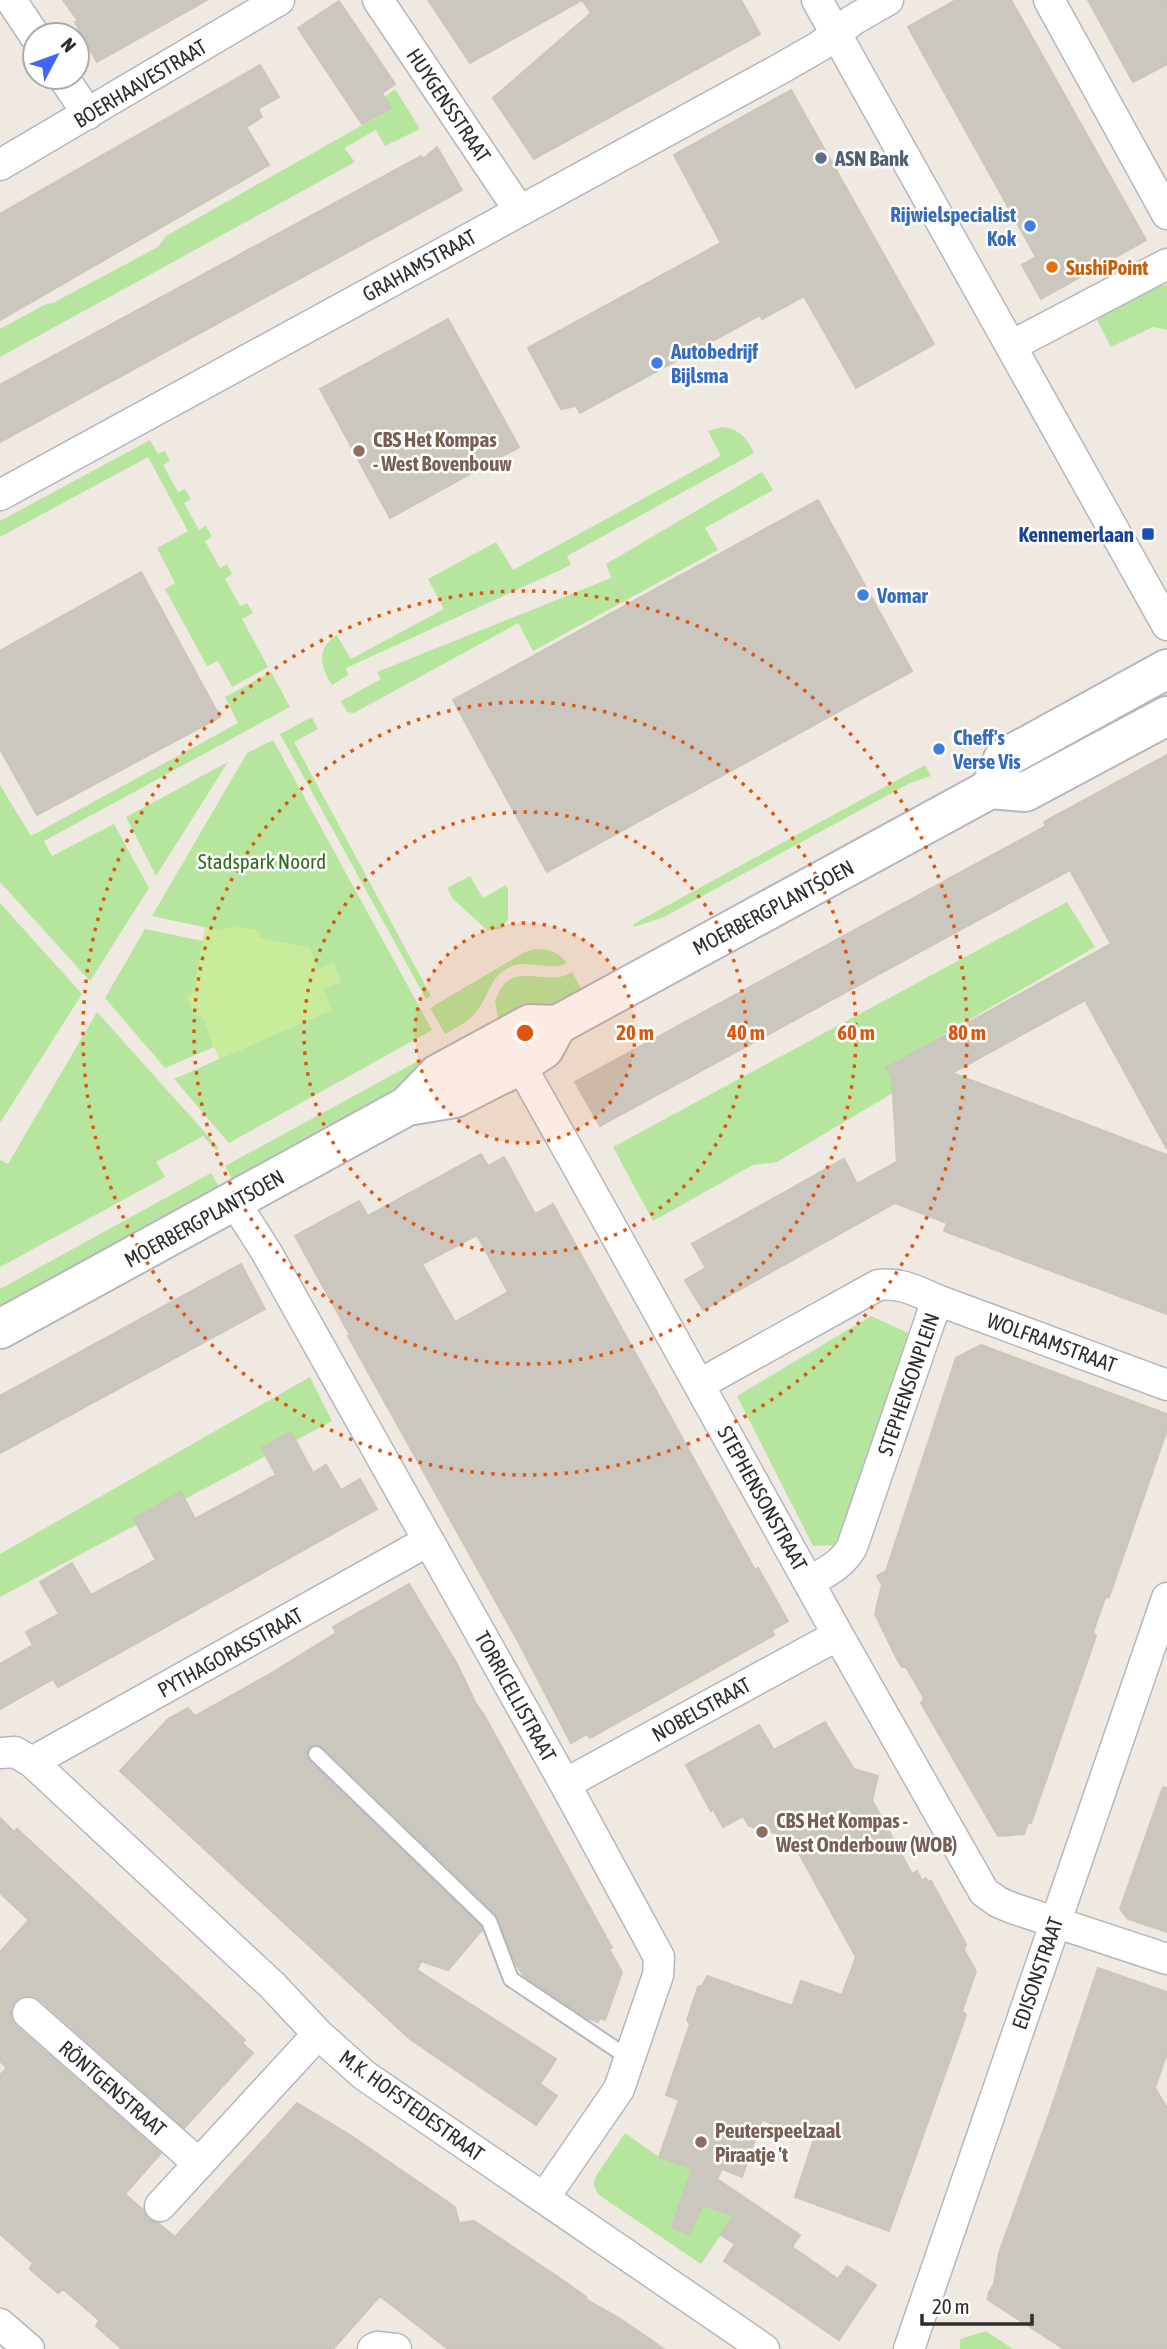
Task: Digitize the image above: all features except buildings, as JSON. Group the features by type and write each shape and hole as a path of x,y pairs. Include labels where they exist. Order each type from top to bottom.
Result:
{"street":[{"path":"11,0 25,21"},
{"name":"BOERHAAVESTRAAT","path":"0,165 279,0"},
{"name":"HUYGENSSTRAAT","path":"378,0 519,209"},
{"path":"817,0 1167,625"},
{"name":"GRAHAMSTRAAT","path":"0,495 519,209 789,64 820,46 853,20 888,0"},
{"path":"1049,0 1167,214"},
{"path":"72,91 88,114"},
{"path":"1011,346 1167,264"},
{"path":"1167,669 1003,759 990,789 1026,792 1167,716"},
{"name":"MOERBERGPLANTSOEN","path":"0,1329 407,1106 438,1074 509,1053 530,1024 557,1025 990,789"},
{"name":"STEPHENSONSTRAAT","path":"509,1053 536,1094 984,1892 998,1902 1167,1959"},
{"name":"TORRICELLISTRAAT","path":"234,1201 267,1253 659,1957 658,1975 619,2089 544,2198"},
{"name":"STEPHENSONPLEIN","path":"700,1384 878,1285 891,1283 904,1286 937,1300 852,1547 846,1558 809,1582"},
{"name":"WOLFRAMSTRAAT","path":"937,1300 1167,1385"},
{"name":"PYTHAGORASSTRAAT","path":"32,1762 428,1541"},
{"name":"EDISONSTRAAT","path":"909,2349 1167,1598"},
{"name":"NOBELSTRAAT","path":"565,1784 838,1635"},
{"path":"0,1753 15,1752 32,1762"},
{"name":"M.K. HOFSTEDESTRAAT","path":"32,1762 273,1986 318,2034 364,2075 764,2349"},
{"name":"RÖNTGENSTRAAT","path":"28,2013 198,2162"},
{"path":"160,2206 318,2034"},
{"path":"0,2324 29,2349"},
{"path":"373,2349 396,2349"}],"lane":[{"path":"316,1754 489,1921 511,1979 629,2058"}],"green space":[{"path":"395,89 420,129 385,146 376,130 344,148 355,162 0,357 0,329 158,247 166,236 382,114 390,107 384,98"},
{"path":"1167,285 1167,330 1153,327 1111,347 1096,318 1155,286"},
{"path":"722,427 742,435 754,453 567,556 571,565 346,668 348,675 332,685 322,658 326,646 337,635 351,659 444,609 428,579 496,542 513,570 721,456 708,431"},
{"path":"150,440 158,454 165,451 170,461 163,465 178,492 185,489 191,499 184,503 199,530 206,526 212,537 205,541 220,568 227,564 232,574 225,579 240,606 247,603 253,613 242,619 268,667 232,687 218,661 207,666 165,589 175,583 157,548 188,531 148,457 0,537 0,521"},
{"path":"762,472 773,490 705,528 718,550 533,651 518,623 354,713 347,712 341,701 381,679 377,672 611,578 606,564"},
{"name":"Stadspark Noord","path":"271,672 290,707 44,841 52,856 114,824 149,888 90,981 0,882 0,785 31,836 238,723 225,697"},
{"name":"Stadspark Noord","path":"312,717 318,729 294,742 431,996 426,999 280,734"},
{"name":"Stadspark Noord","path":"273,740 432,1030 229,1143 174,1079 330,1010 323,988 341,982 334,964 317,970 309,948 259,938 256,933 235,928 222,931 152,916 247,753"},
{"name":"Stadspark Noord","path":"228,762 156,876 126,817"},
{"path":"925,765 931,776 910,783 664,917 634,927 637,922"},
{"path":"470,876 483,898 506,885 508,888 508,919 501,929 487,930 453,899 447,888"},
{"path":"1067,902 1095,947 886,1068 897,1090 886,1097 777,1162 753,1165 653,1221 613,1147"},
{"path":"0,903 82,994 0,1123"},
{"path":"235,926 257,930 260,938 310,948 317,970 334,964 341,982 324,988 331,1010 219,1059 203,1017 194,1015 187,997 194,990 205,928 222,931 223,928"},
{"path":"145,929 203,941 194,990 214,1047 165,1068 105,998"},
{"path":"535,949 553,952 567,963 560,966 523,964 508,968 493,982 473,1016 445,1034 430,1008 525,952"},
{"path":"572,972 582,990 568,998 499,1022 495,1002 501,988 509,980 519,976 550,978"},
{"path":"97,1012 219,1148 216,1150 203,1136 156,1162 165,1177 0,1267 0,1160 8,1164"},
{"path":"438,1050 443,1060 383,1099 233,1181 225,1166"},
{"path":"211,1173 220,1188 0,1308 0,1289"},
{"path":"871,1316 908,1333 840,1545 813,1546 737,1396"},
{"path":"310,1377 332,1421 0,1597 0,1554"},
{"path":"625,2133 659,2157 692,2168 682,2198 734,2216 701,2264 599,2195 594,2184 596,2176"},
{"path":"986,2331 1013,2349 960,2349 960,2339"}],"place":[{"name":"ASN Bank","path":"821,158"},
{"name":"Rijwielspecialist Kok","path":"1030,226"},
{"name":"SushiPoint","path":"1052,267"},
{"name":"Autobedrijf Bijlsma","path":"657,363"},
{"name":"CBS Het Kompas - West Bovenbouw","path":"359,451"},
{"name":"Kennemerlaan","path":"1148,534"},
{"name":"Vomar","path":"863,595"},
{"name":"Cheff's Verse Vis","path":"939,749"},
{"name":"CBS Het Kompas - West Onderbouw (WOB)","path":"762,1832"},
{"name":"Peuterspeelzaal Piraatje 't","path":"701,2142"}]}
